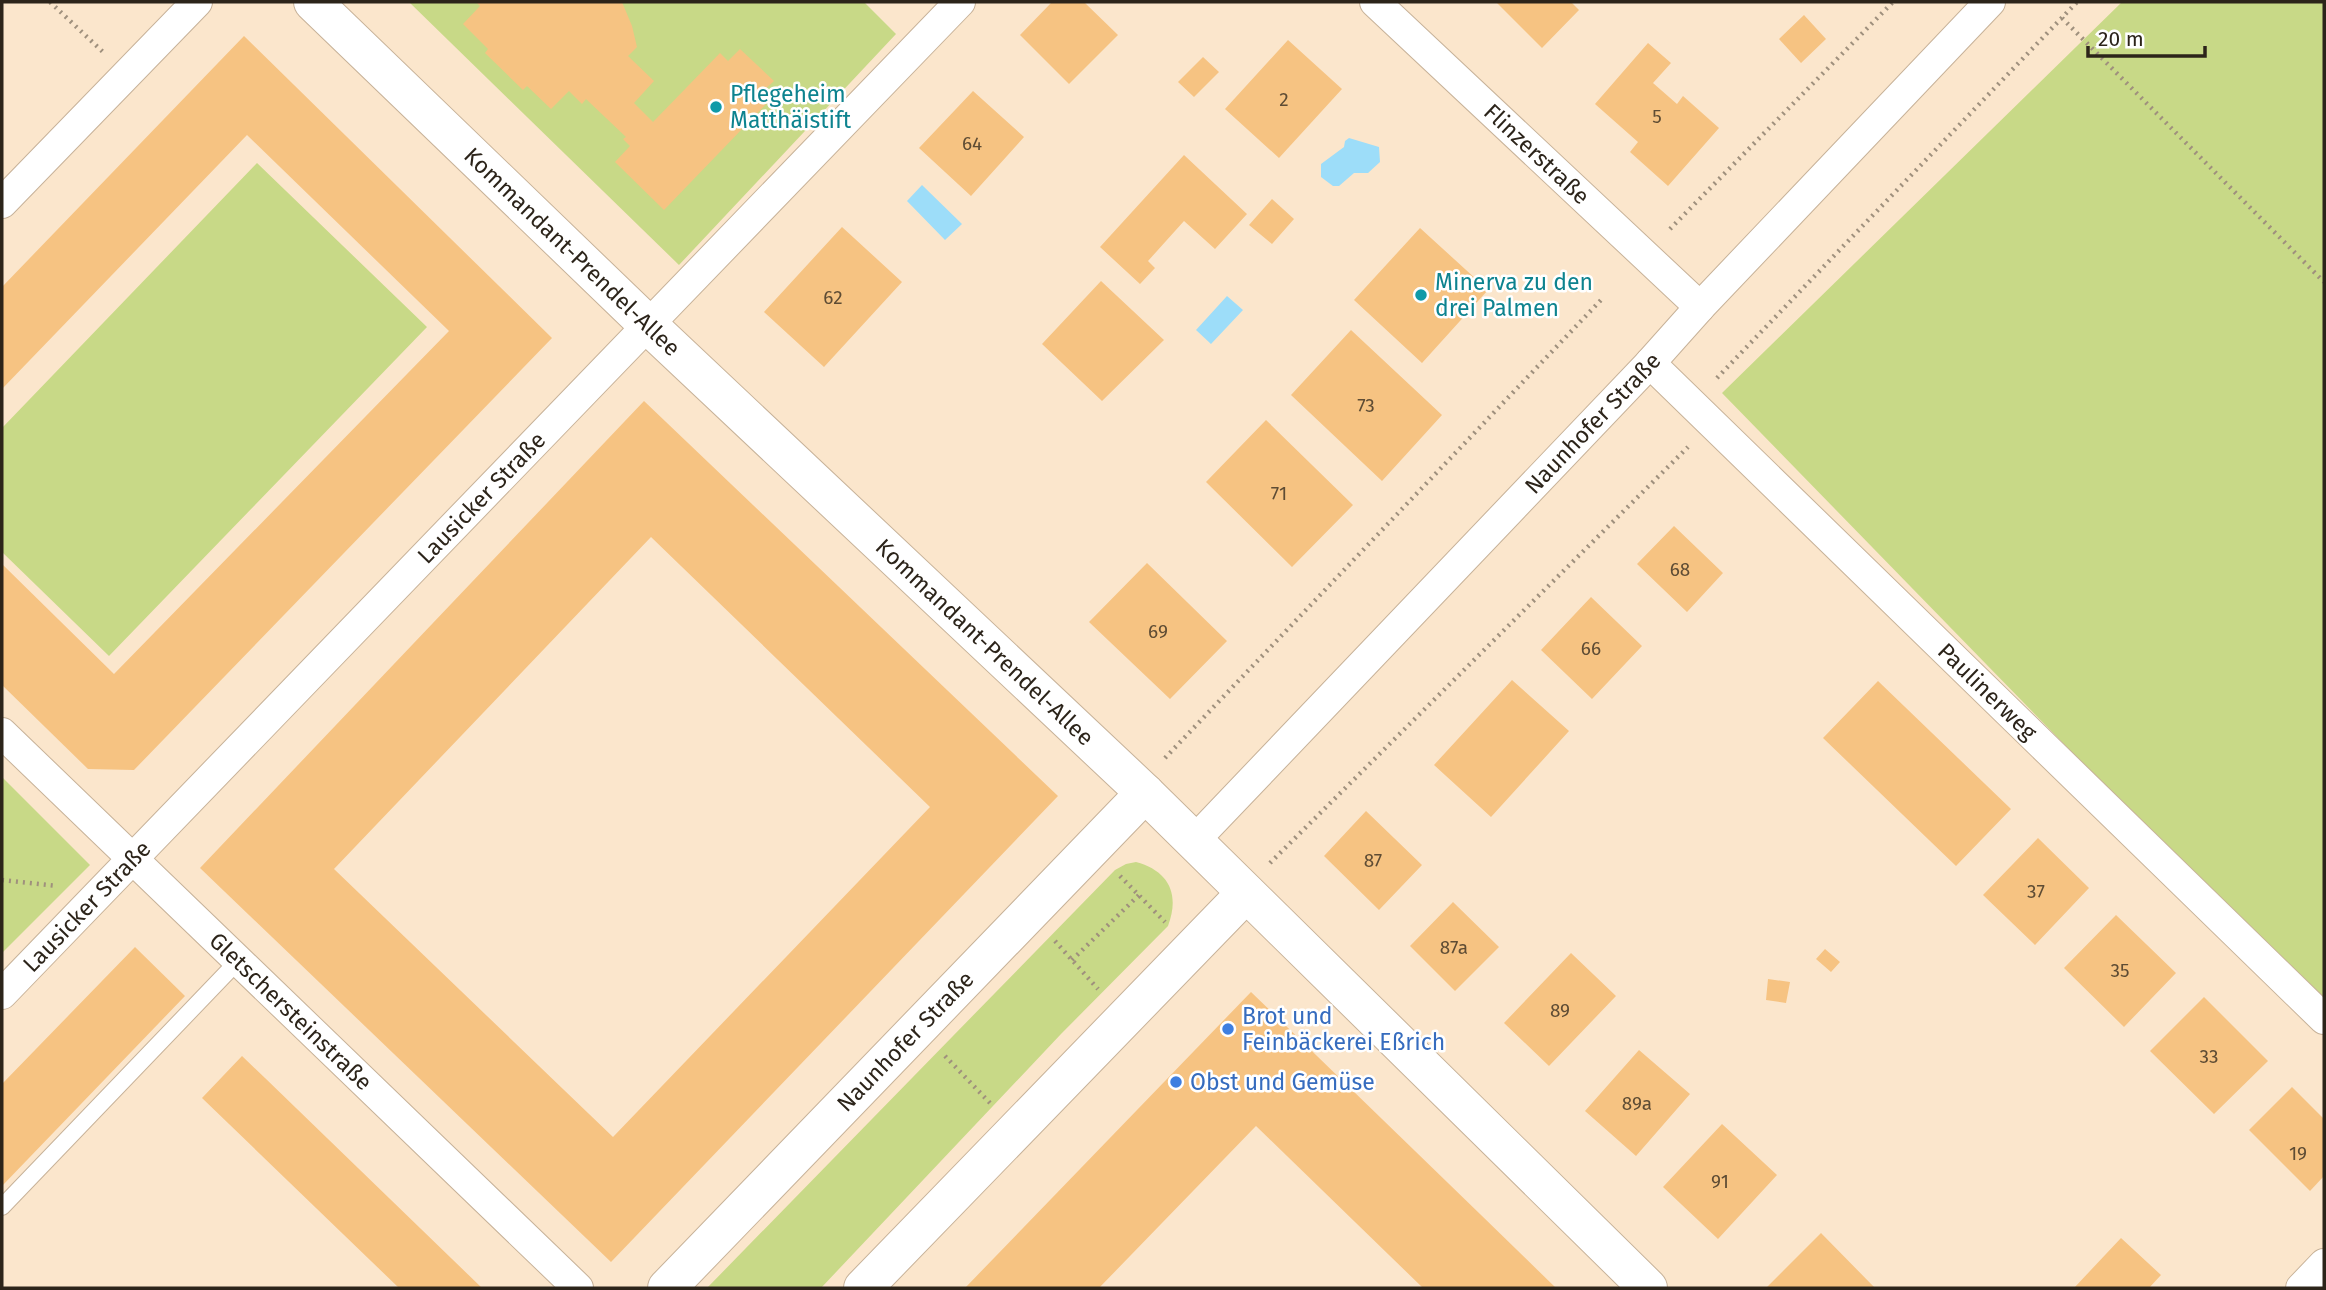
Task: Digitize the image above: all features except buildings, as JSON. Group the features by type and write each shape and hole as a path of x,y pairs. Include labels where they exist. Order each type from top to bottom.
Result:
{"main road":[{"name":"Kommandant-Prendel-Allee","path":"313,2 647,324 1145,793 1648,1288"},
{"name":"Naunhofer Straße","path":"667,1288 1145,793"},
{"path":"863,1288 1246,893"}],"street":[{"path":"2,202 197,2"},
{"name":"Lausicker Straße","path":"2,994 960,2"},
{"name":"Flinzerstraße","path":"1375,2 1700,307"},
{"name":"Naunhofer Straße","path":"1193,842 1990,2"},
{"name":"Paulinerweg","path":"1650,363 2324,1019"},
{"name":"Gletschersteinstraße","path":"2,733 578,1288"},
{"path":"2301,1288 2324,1264"}],"lane":[{"path":"2,1207 238,961"}],"path":[{"path":"50,2 126,74"},
{"path":"1670,229 1893,2"},
{"path":"1717,378 2077,2"},
{"path":"2062,18 2324,282"},
{"path":"1168,753 1601,300"},
{"path":"1273,859 1691,444"},
{"path":"1093,847 1190,950"},
{"path":"2,880 52,886 104,887"},
{"path":"1072,960 1139,895"},
{"path":"1029,913 1125,1018"},
{"path":"918,1027 1016,1130"}],"green space":[{"path":"409,2 864,2 896,34 679,265"},
{"path":"2122,2 2324,2 2324,1011 1722,393"},
{"path":"257,163 427,327 109,656 2,552 2,428"},
{"path":"2,777 90,865 2,953"},
{"path":"1136,862 1157,871 1169,885 1173,904 1168,926 1061,1034 821,1288 707,1288 1115,870"}],"water":[{"path":"1349,138 1379,147 1380,162 1368,173 1354,173 1339,186 1333,186 1321,177 1321,164 1344,147"},
{"path":"922,185 962,224 945,240 907,201"},
{"path":"1227,296 1243,310 1211,344 1196,330"}],"place":[{"name":"Pflegeheim Matthäistift","path":"716,107"},
{"name":"Minerva zu den drei Palmen","path":"1421,295"},
{"name":"Brot und Feinbäckerei Eßrich","path":"1228,1029"},
{"name":"Obst und Gemüse","path":"1176,1082"}]}
